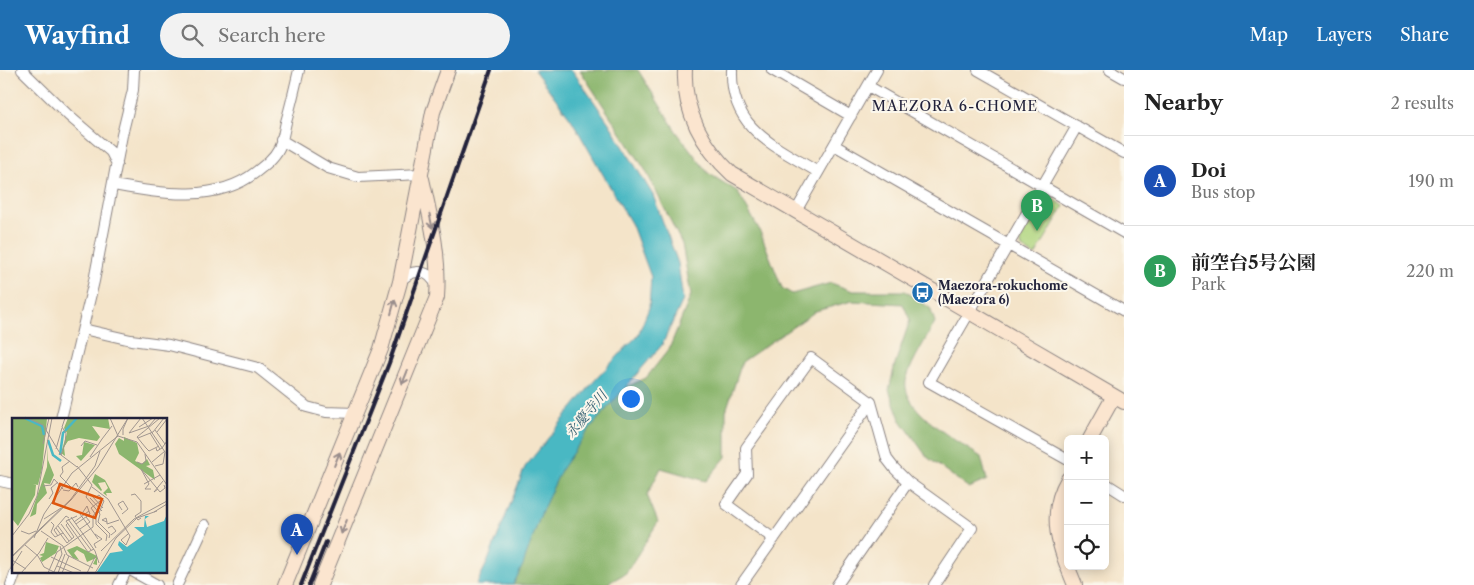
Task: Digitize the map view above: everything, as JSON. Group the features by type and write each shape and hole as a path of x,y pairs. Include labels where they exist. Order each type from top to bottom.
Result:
{"street":[{"path":"22,70 68,116 111,152 117,164"},
{"path":"61,418 84,329 133,90 134,70"},
{"path":"112,185 154,192 206,192 222,190 238,184 268,163 279,147 299,70"},
{"path":"285,585 382,349 400,282 433,112 448,70"},
{"path":"685,70 686,88 694,121 705,144 732,174 1119,399 1093,435"},
{"path":"732,70 733,94 744,119 751,128 762,138 818,172"},
{"path":"772,70 851,116"},
{"path":"796,211 877,70"},
{"path":"978,70 1124,153"},
{"path":"1110,70 1124,78"},
{"path":"868,86 1124,233"},
{"path":"1064,458 929,382 1077,126"},
{"path":"281,140 328,168 358,177 421,174"},
{"path":"834,145 1124,311"},
{"path":"320,585 437,297 439,272 437,247 421,174"},
{"path":"400,282 408,274 414,272 430,275 435,281 437,297"},
{"path":"84,329 131,340 169,345 258,368 307,407 326,412 355,413"},
{"path":"774,539 726,504 747,474 746,448 811,358 871,402 887,459 908,482 972,528 934,585"},
{"path":"741,585 871,402"},
{"path":"1067,480 1056,510 1058,541 1075,585"},
{"path":"837,585 908,482"},
{"path":"1109,485 1124,496"},
{"path":"177,585 205,526"},
{"path":"11,585 16,572"},
{"path":"119,585 126,572"},
{"path":"134,572 157,585"}],"green space":[{"path":"580,70 638,70 676,131 708,173 737,191 759,229 782,288 792,294 831,283 853,291 905,291 930,308 935,322 916,356 907,377 906,389 911,401 932,423 945,434 981,457 987,480 969,488 927,457 900,419 889,390 895,364 910,320 903,304 852,301 816,311 742,362 726,411 726,457 706,481 661,468 647,495 658,522 626,573 605,585 506,585 588,404 646,378 669,349 691,295 682,244 646,171"},
{"path":"1051,198 1064,206 1035,256 1022,248 1020,239 1042,201"}],"water":[{"name":"永慶寺川","path":"534,70 572,70 609,123 653,195 678,263 683,300 662,345 591,427 562,468 542,511 523,565 513,585 476,585 487,563 525,467 595,380 638,335 649,308 651,277 632,225 571,119"}],"railway":[{"path":"301,585 389,363 491,70"},
{"path":"309,585 326,542"}],"place":[{"name":"前空台5号公園","path":"1037,231"},
{"name":"Maezora-rokuchome (Maezora 6)","path":"922,293"},
{"name":"Doi","path":"297,555"}],"district":[{"name":"MAEZORA 6-CHOME","path":"955,106"}]}
